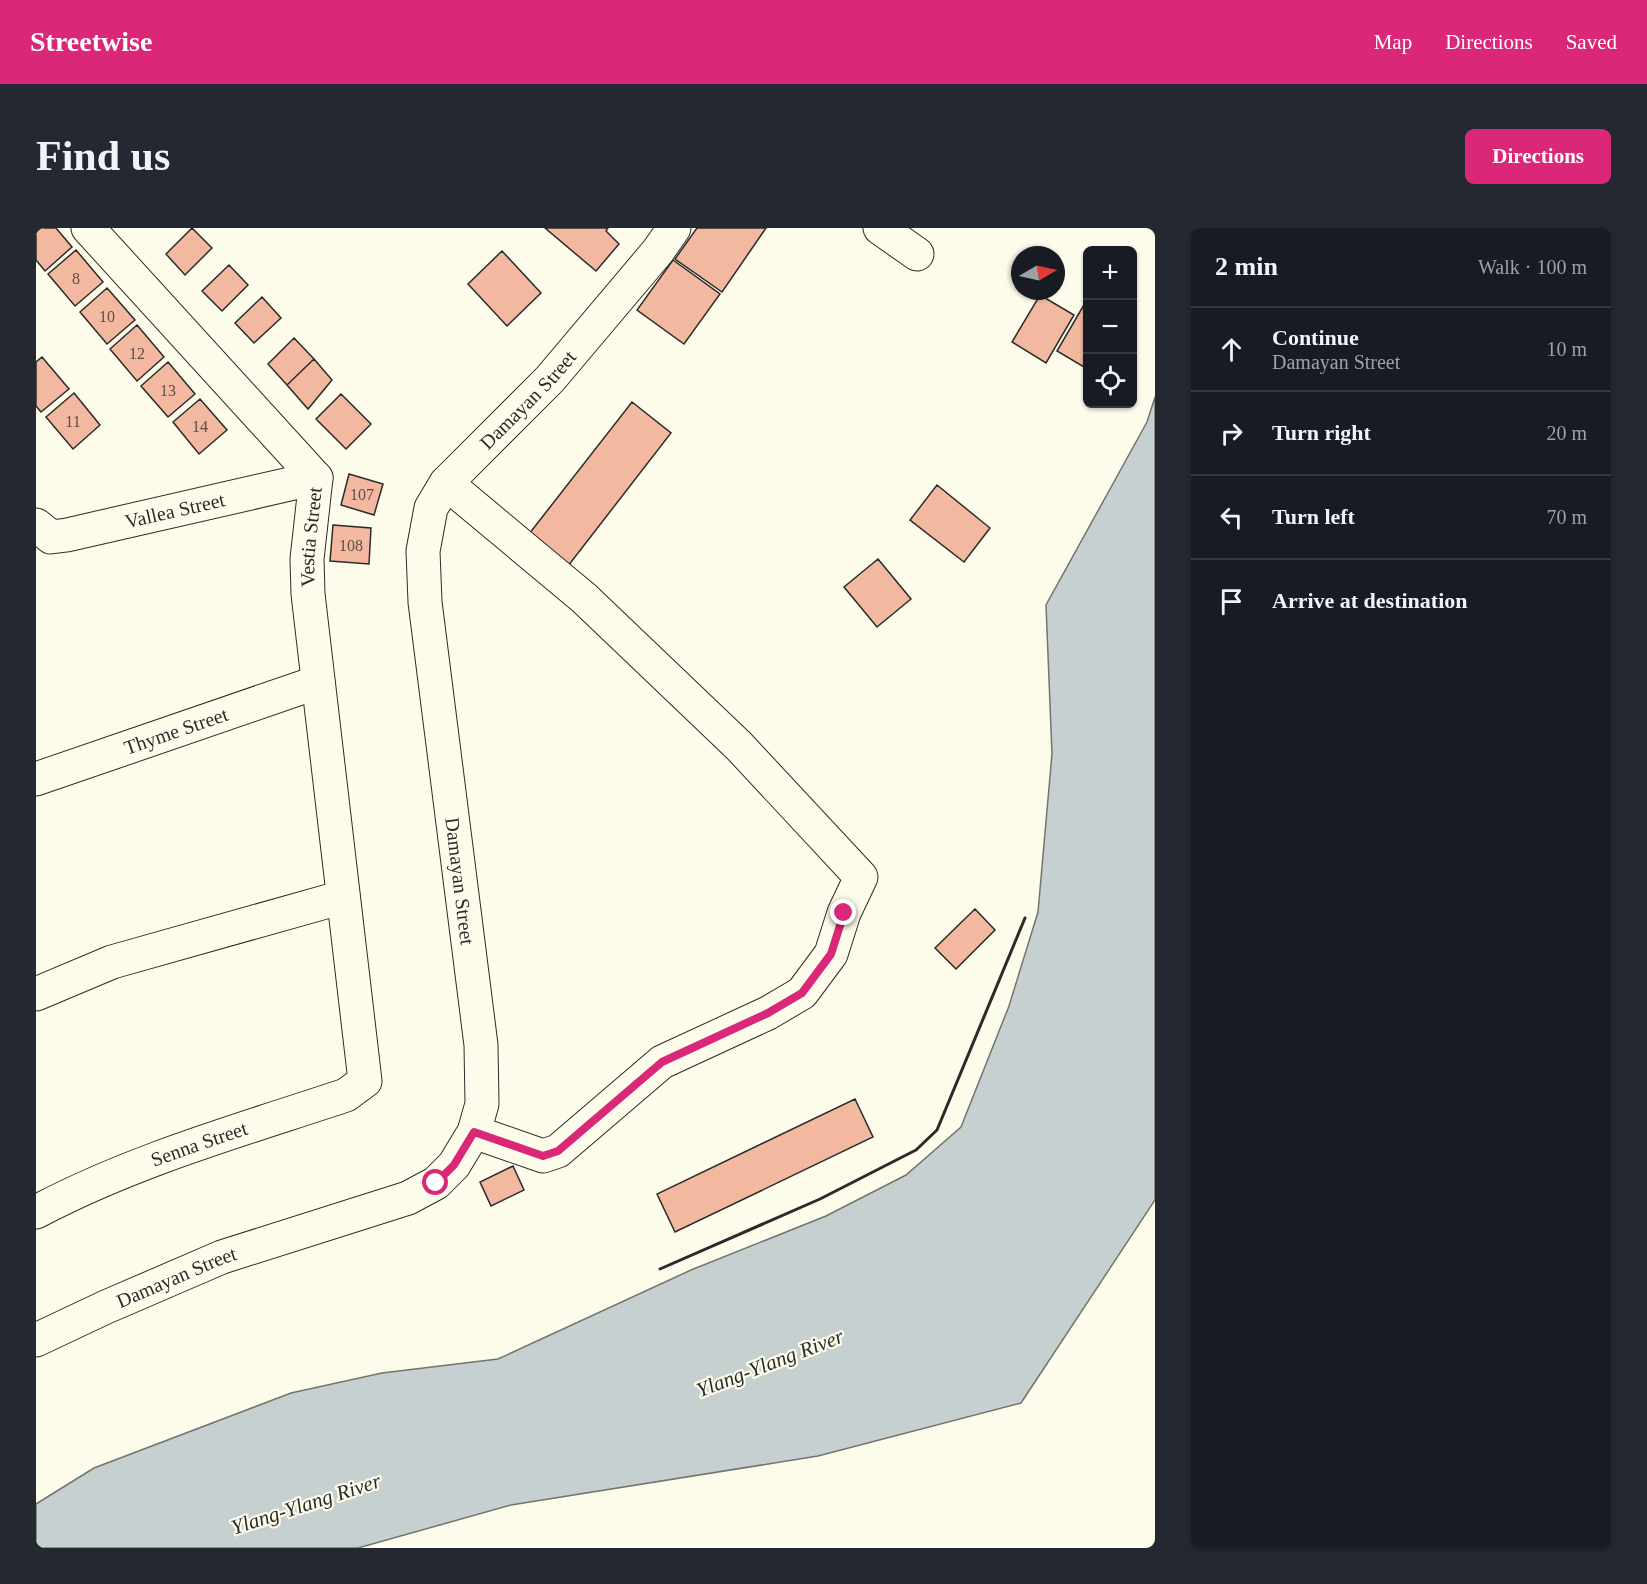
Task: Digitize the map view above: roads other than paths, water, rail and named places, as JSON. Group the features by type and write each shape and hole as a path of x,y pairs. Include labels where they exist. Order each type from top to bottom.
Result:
{"street":[{"name":"Vestia Street","path":"88,228 316,478 307,559 308,594 365,1081"},
{"name":"Damayan Street","path":"36,1340 222,1257 408,1198 436,1183 454,1165 474,1132 482,1104 481,1045 424,602 423,550 431,508 446,483 550,380 658,251 674,228"},
{"path":"880,228 917,254"},
{"name":"Vallea Street","path":"36,525 51,537 59,536 316,478"},
{"path":"446,483 584,598 739,746 861,877 844,913 831,954 802,993 768,1013 662,1062 558,1151 543,1156 474,1132"},
{"name":"Thyme Street","path":"36,779 318,682"},
{"path":"36,994 112,962 344,897"},
{"name":"Senna Street","path":"36,1212 64,1197 160,1156 346,1095 365,1081"}],"water":[{"name":"Ylang-Ylang River","path":"1155,397 1155,1200 1021,1403 818,1456 511,1505 358,1548 36,1548 36,1504 94,1468 291,1393 382,1373 498,1359 691,1270 826,1216 906,1175 961,1127 1009,1006 1038,912 1052,754 1046,605 1147,422"}]}
